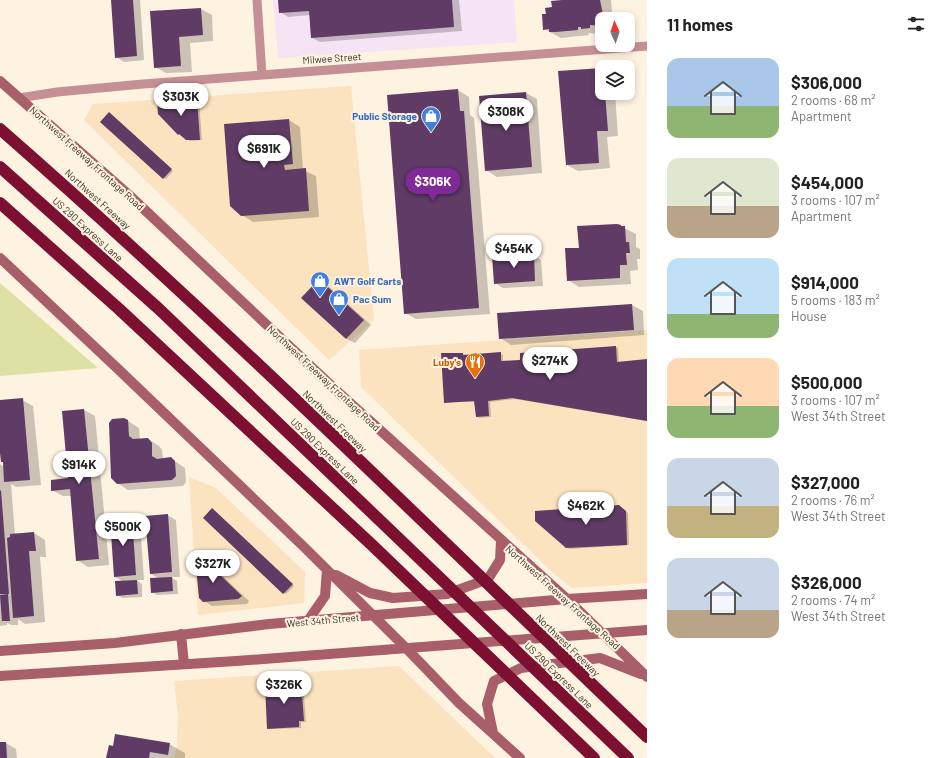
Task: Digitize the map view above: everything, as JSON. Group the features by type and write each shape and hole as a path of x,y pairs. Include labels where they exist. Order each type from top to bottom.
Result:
{"highway":[{"name":"Northwest Freeway","path":"0,128 174,285 647,737"},
{"name":"US 290 Express Lane","path":"0,166 159,309 628,758"},
{"path":"0,203 119,309 372,545 594,758"}],"main road":[{"name":"Northwest Freeway Frontage Road","path":"0,81 134,200 334,388 567,599 647,676"},
{"path":"0,258 327,570 459,703 520,758"},
{"path":"327,570 370,594 393,598 447,594 488,579 500,560 501,540"},
{"path":"307,622 325,596 327,570"},
{"name":"West 34th Street","path":"0,651 115,643 181,634 372,616 567,599 647,594"},
{"path":"0,676 376,651 386,648 407,649 647,630"},
{"path":"181,634 184,664"},
{"path":"493,733 486,704 494,681 521,668 600,658 647,676"}],"street":[{"path":"256,0 262,74"},
{"name":"Milwee Street","path":"20,98 57,92 262,74 647,46"}],"shaded area":[{"path":"273,0 514,0 517,42 278,58"},
{"path":"351,86 374,320 329,360 84,120 93,104"},
{"path":"647,330 647,583 572,588 554,574 361,387 359,350"},
{"path":"189,477 216,488 305,572 304,603 198,615"},
{"path":"399,666 495,758 174,758 177,746 178,715 174,681"}],"green space":[{"path":"0,283 98,368 0,376"}],"building":[{"path":"111,0 133,0 137,56 115,58"},
{"path":"278,0 452,0 454,27 311,38 309,11 279,13"},
{"path":"600,0 603,12 595,12 595,25 590,25 590,28 581,29 581,27 578,27 578,30 549,32 549,29 543,30 542,14 546,14 545,8 552,7 551,1"},
{"path":"201,8 203,35 179,37 181,66 154,68 150,11"},
{"path":"595,68 595,100 606,100 608,131 597,131 599,163 566,165 558,71"},
{"path":"458,89 460,111 464,111 479,308 404,314 387,95"},
{"path":"526,92 532,167 485,171 479,96"},
{"path":"197,99 200,140 186,140 179,134 178,135 158,114 157,101"},
{"path":"109,112 172,169 163,179 100,122"},
{"path":"289,119 293,164 284,165 285,170 306,168 309,211 241,216 230,206 224,124"},
{"path":"617,224 625,226 626,242 629,242 630,253 626,253 627,265 620,265 620,278 567,281 565,248 579,248 577,226"},
{"path":"534,254 535,281 494,284 492,256"},
{"path":"319,279 364,320 346,339 301,298"},
{"path":"632,304 634,330 499,339 497,313"},
{"path":"616,346 617,362 647,359 647,421 512,398 488,401 489,416 476,417 474,401 444,403 441,353 463,353 463,355 501,352 501,361 520,360 520,353"},
{"path":"23,398 30,480 4,482 3,462 1,462 0,453 0,400"},
{"path":"84,409 99,559 76,561 70,489 51,491 51,480 68,478 62,411"},
{"path":"124,418 128,420 129,436 133,439 148,438 152,443 152,456 157,459 171,457 175,461 176,476 172,480 117,484 111,478 109,423 112,419"},
{"path":"1,490 9,594 0,594"},
{"path":"619,505 626,511 627,545 566,548 535,521 535,511"},
{"path":"212,508 293,584 283,594 203,518"},
{"path":"168,514 172,572 150,574 145,516"},
{"path":"132,517 136,575 114,577 110,519"},
{"path":"34,532 36,551 29,551 34,616 13,618 7,538 10,537 10,534"},
{"path":"198,554 242,596 238,599 203,602 199,598 195,557"},
{"path":"172,577 173,591 151,593 150,578"},
{"path":"137,580 138,594 116,596 115,581"},
{"path":"8,594 10,621 2,621 0,595"},
{"path":"301,681 304,721 299,721 299,727 267,729 265,684"},
{"path":"115,734 170,743 168,755 150,752 149,758 106,758 109,745 113,746"},
{"path":"0,742 6,742 7,758 0,758"}],"place":[{"name":"Public Storage","path":"431,133"},
{"name":"AWT Golf Carts","path":"320,298"},
{"name":"Pac Sum","path":"339,316"},
{"name":"Luby's","path":"475,379"}]}
